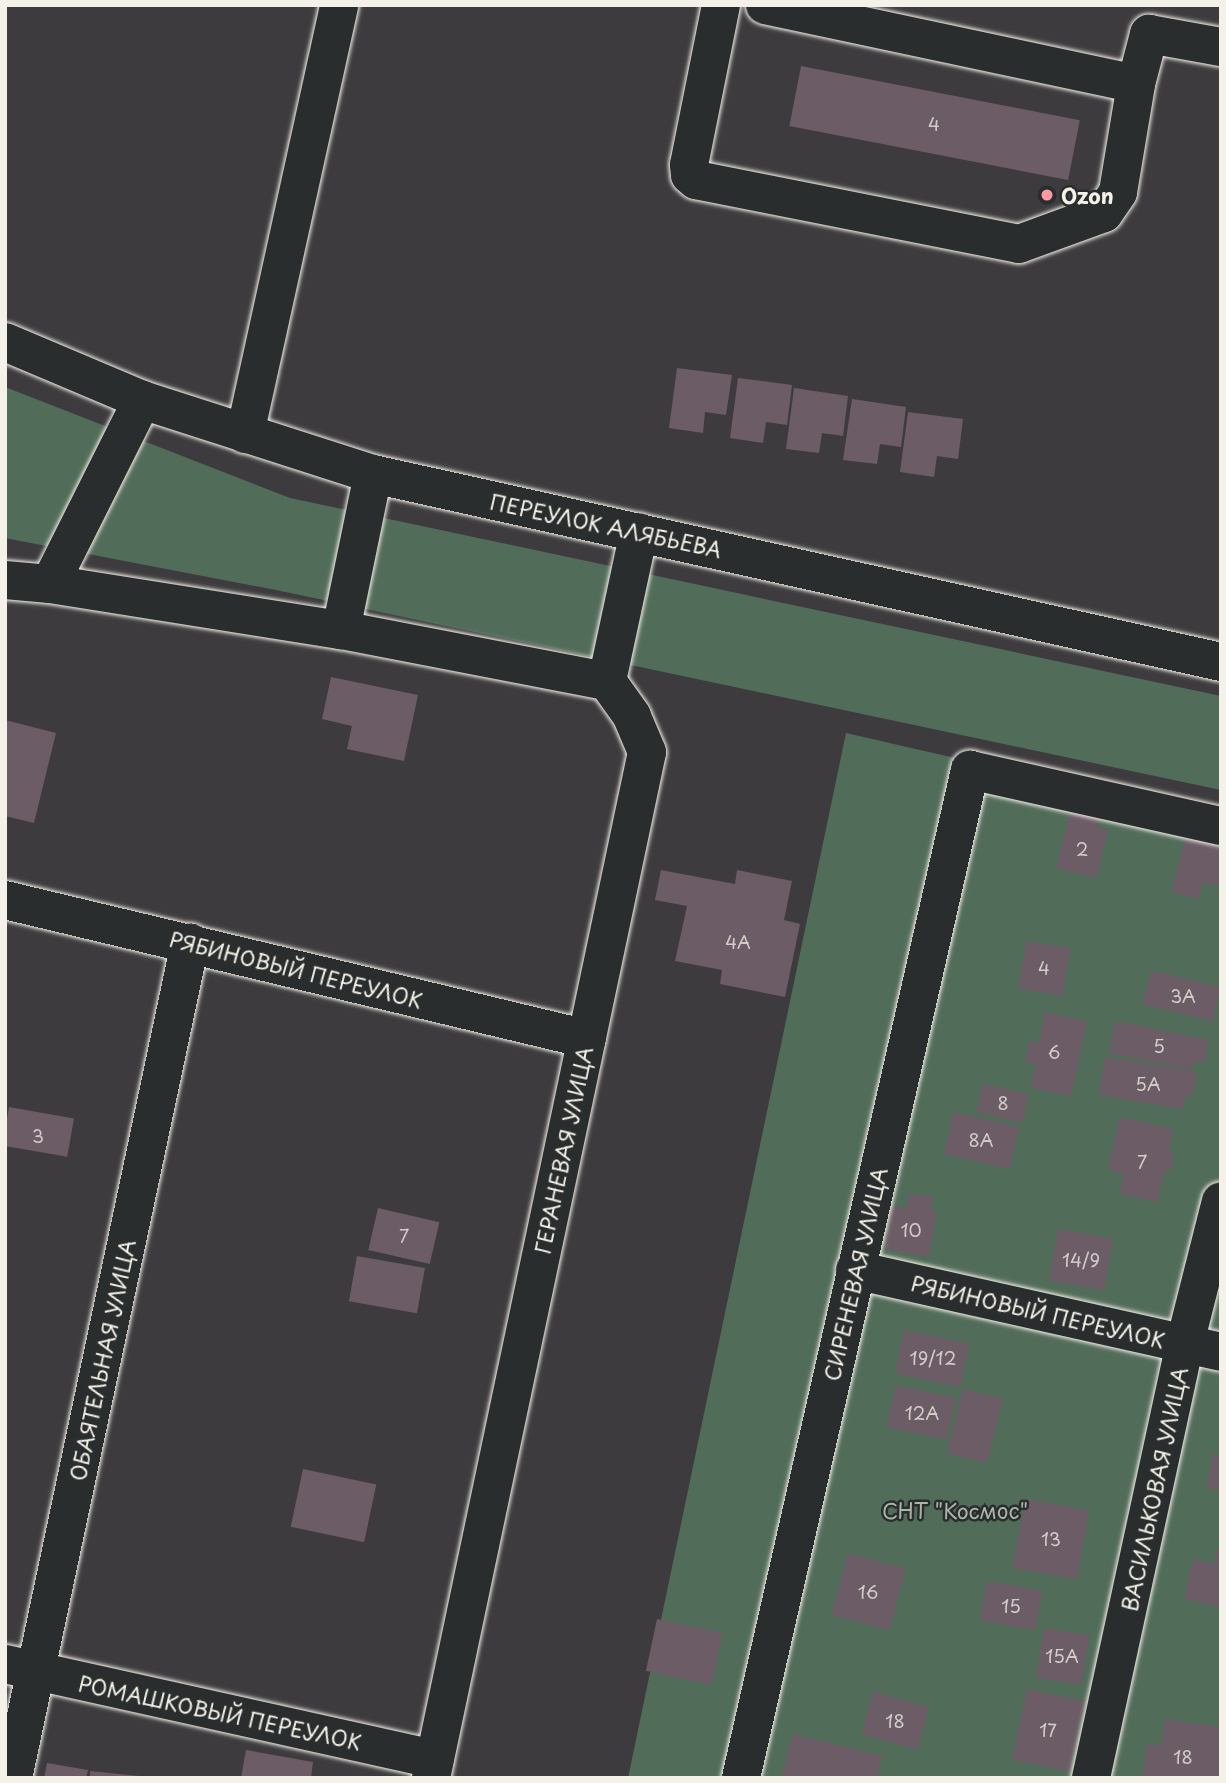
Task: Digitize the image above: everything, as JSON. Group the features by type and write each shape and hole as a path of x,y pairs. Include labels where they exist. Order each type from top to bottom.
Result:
{"main road":[{"path":"245,434 339,5"},
{"path":"721,5 689,165 690,175 696,180 1010,243 1028,241 1104,214 1118,192 1136,84 1152,20 1221,47"},
{"path":"765,5 1136,84"},
{"name":"ПЕРЕУЛОК АЛЯБЬЕВА","path":"5,342 142,400 373,474 1221,662"},
{"path":"50,584 142,400"},
{"path":"341,630 373,474"},
{"path":"5,580 50,584 341,630 607,681 639,532"},
{"name":"ГЕРАНЕВАЯ УЛИЦА","path":"433,1769 647,752 632,716 607,681"},
{"name":"СИРЕНЕВАЯ УЛИЦА","path":"741,1778 970,770 1221,826"},
{"name":"РЯБИНОВЫЙ ПЕРЕУЛОК","path":"5,900 587,1039"},
{"name":"ОБАЯТЕЛЬНАЯ УЛИЦА","path":"13,1778 20,1668 190,943"},
{"name":"ВАСИЛЬКОВАЯ УЛИЦА","path":"1091,1778 1203,1348 1221,1201"},
{"name":"РЯБИНОВЫЙ ПЕРЕУЛОК","path":"855,1270 1203,1348"},
{"name":"РОМАШКОВЫЙ ПЕРЕУЛОК","path":"20,1668 433,1769"}],"green space":[{"path":"5,387 290,498 1221,696 1221,790 276,590 5,538"},
{"name":"СНТ \"Космос\"","path":"846,733 1221,819 1221,1778 628,1778"}],"building":[{"path":"801,66 1080,120 1068,180 789,126"},
{"path":"677,368 732,375 726,415 705,412 703,433 669,428"},
{"path":"738,378 792,385 787,425 766,422 763,443 730,438"},
{"path":"794,388 848,396 843,436 822,433 819,453 786,449"},
{"path":"852,399 906,407 901,447 880,444 877,464 843,460"},
{"path":"908,412 963,419 958,459 937,456 934,477 900,472"},
{"path":"331,677 418,695 404,761 347,749 352,726 322,719"},
{"path":"5,720 56,733 34,823 5,816"},
{"path":"1073,801 1103,808 1098,827 1108,830 1096,878 1056,868"},
{"path":"1185,838 1221,846 1221,886 1203,882 1199,899 1172,892"},
{"path":"661,870 735,884 737,870 792,881 784,920 800,924 785,997 720,984 722,970 675,961 687,906 655,900"},
{"path":"1026,941 1070,948 1063,995 1018,988"},
{"path":"1151,970 1221,987 1212,1021 1143,1004"},
{"path":"1045,1012 1087,1021 1071,1096 1031,1088 1036,1064 1025,1062 1030,1041 1039,1043"},
{"path":"1115,1021 1209,1040 1204,1063 1194,1061 1192,1070 1109,1053"},
{"path":"1105,1057 1197,1072 1193,1095 1185,1097 1183,1109 1099,1095"},
{"path":"983,1084 1029,1095 1022,1123 976,1112"},
{"path":"9,1107 74,1118 67,1157 5,1146"},
{"path":"954,1112 1019,1127 1010,1169 944,1154"},
{"path":"1120,1117 1173,1129 1169,1149 1174,1155 1172,1168 1164,1173 1157,1202 1119,1193 1124,1173 1108,1170"},
{"path":"909,1193 933,1197 931,1210 937,1211 929,1257 884,1249 892,1206 907,1208"},
{"path":"378,1208 439,1222 430,1264 368,1250"},
{"path":"1058,1229 1113,1239 1104,1290 1049,1280"},
{"path":"357,1256 425,1268 417,1313 349,1301"},
{"path":"904,1330 970,1344 960,1387 895,1373"},
{"path":"896,1385 956,1398 947,1440 887,1427"},
{"path":"963,1389 1003,1399 987,1463 947,1453"},
{"path":"1213,1454 1221,1455 1221,1491 1207,1488"},
{"path":"303,1469 376,1485 364,1542 291,1527"},
{"path":"1025,1499 1089,1510 1077,1579 1013,1568"},
{"path":"1217,1548 1221,1548 1221,1607 1184,1599 1193,1559 1214,1564"},
{"path":"848,1553 906,1569 889,1630 831,1615"},
{"path":"987,1581 1042,1591 1035,1630 980,1620"},
{"path":"657,1619 723,1633 712,1685 646,1671"},
{"path":"1044,1628 1089,1635 1082,1685 1036,1677"},
{"path":"1027,1689 1085,1701 1070,1772 1012,1759"},
{"path":"873,1692 929,1707 918,1750 862,1735"},
{"path":"1165,1719 1221,1727 1219,1778 1143,1776 1147,1744 1161,1746"},
{"path":"793,1734 882,1756 877,1778 782,1776"},
{"path":"246,1750 313,1762 311,1778 241,1778"},
{"path":"47,1763 88,1770 86,1778 44,1778"},
{"path":"90,1771 139,1776 139,1778 90,1778"}],"place":[{"name":"Ozon","path":"1047,195"}]}
